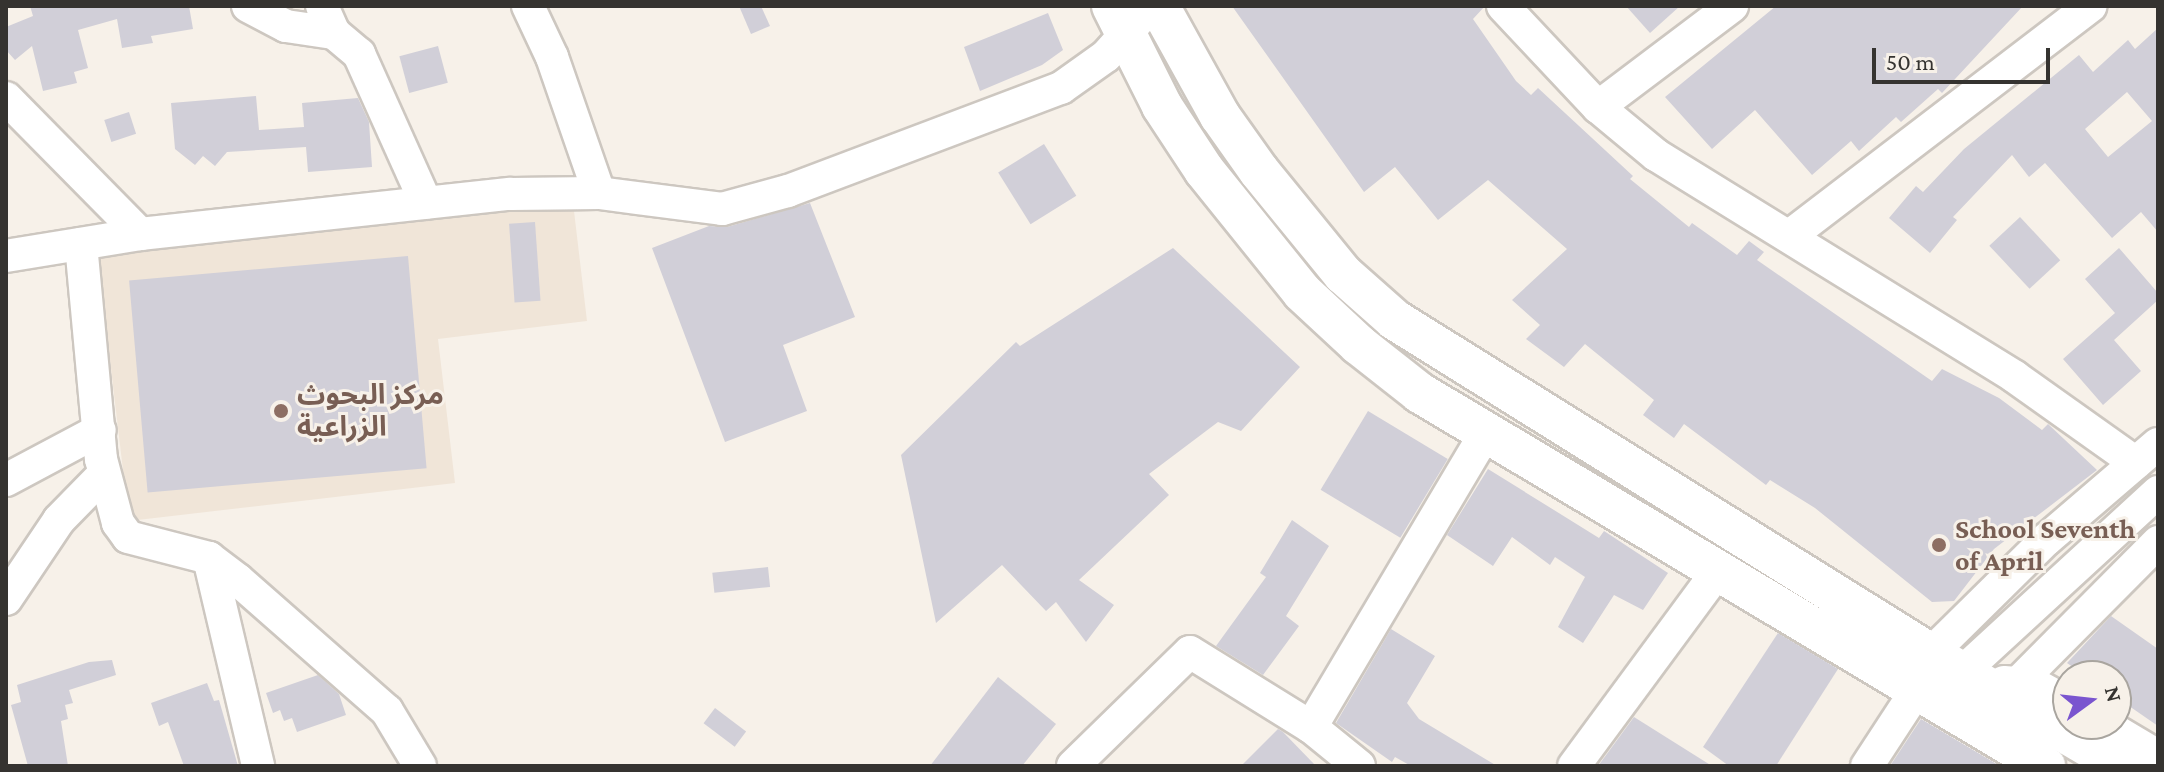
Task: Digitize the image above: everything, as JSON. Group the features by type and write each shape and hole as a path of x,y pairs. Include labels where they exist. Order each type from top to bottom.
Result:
{"main road":[{"path":"1159,6 1220,116 1259,171 1343,274 1395,320 1975,673 2122,766"},
{"path":"1119,22 1204,170 1302,292 1420,393 2045,766"}],"street":[{"path":"248,6 286,26 328,20 359,54 426,203"},
{"path":"528,6 552,57 599,193"},
{"path":"6,256 140,234 511,194 599,193 722,209 788,191 1061,88 1119,22 1149,6"},
{"path":"1503,6 1598,107 1656,155 1791,235 2015,377 2147,454 2047,539 1975,673"},
{"path":"1598,107 1732,6"},
{"path":"1791,235 2090,6"},
{"path":"6,98 140,234"},
{"path":"81,244 104,474 112,510 128,537 209,558 387,711 420,766"},
{"path":"6,480 100,430"},
{"path":"1311,727 1486,432"},
{"path":"6,599 59,520 104,474"},
{"path":"1927,697 1975,673 2158,492"},
{"path":"1867,766 1927,697 1975,673 2158,542"},
{"path":"209,558 258,766"},
{"path":"1574,766 1717,572"},
{"path":"1073,766 1190,652 1311,727 1359,766"},
{"path":"1975,673 2052,698"},
{"path":"2131,740 2158,756"}],"shaded area":[{"name":"مركز البحوث الزراعية","path":"572,194 587,321 438,339 455,483 129,521 97,250"}],"building":[{"path":"30,6 189,6 193,29 151,36 153,43 122,48 117,19 78,30 88,68 74,72 77,83 43,91 32,46 15,60 6,50 6,27 33,16"},
{"path":"739,6 761,6 770,26 751,34"},
{"path":"1232,6 1485,6 1473,19 1516,81 1531,95 1538,88 1633,176 1630,179 1689,227 1692,223 1737,255 1749,241 1764,252 1757,260 1932,381 1942,369 1999,398 2042,430 2048,424 2097,470 1994,549 1954,601 1932,602 1815,508 1770,480 1766,485 1684,424 1674,438 1643,415 1654,400 1585,344 1564,367 1526,339 1540,325 1512,300 1567,249 1488,180 1438,220 1395,167 1364,192"},
{"path":"1626,6 1680,6 1650,33"},
{"path":"1776,6 2023,6 1942,93 1938,89 1901,122 1896,117 1859,151 1851,141 1812,175 1755,110 1712,149 1665,97"},
{"path":"1048,13 1063,50 1042,65 980,91 964,47"},
{"path":"2158,28 2158,232 2141,212 2112,238 2045,163 2029,177 2012,155 1953,217 1957,220 1930,253 1889,218 1916,186 1923,192 1964,149 2079,55 2093,72 2128,40 2135,49","holes":["2127,92 2152,121 2108,157 2085,129"]},
{"path":"438,46 448,83 409,93 399,56"},
{"path":"256,96 259,130 304,127 302,103 358,98 369,122 372,167 308,172 306,147 227,152 215,166 203,156 195,165 175,149 171,103"},
{"path":"129,112 136,134 111,142 104,120"},
{"path":"1044,144 1076,196 1031,224 998,173"},
{"path":"810,203 855,317 783,345 807,411 725,442 652,248 709,226 727,227"},
{"path":"2020,217 2060,260 2030,289 1989,246"},
{"path":"535,222 541,301 515,303 509,224"},
{"path":"1173,248 1300,367 1241,431 1218,422 1149,474 1169,495 1079,580 1114,605 1086,642 1056,602 1046,611 1002,565 936,623 901,455 1016,342 1020,346"},
{"path":"2119,248 2158,293 2158,300 2114,340 2141,371 2103,405 2063,359 2115,313 2085,279"},
{"path":"408,256 427,468 148,493 129,280"},
{"path":"1368,411 1448,459 1400,538 1321,490"},
{"path":"1488,469 1599,538 1604,531 1668,573 1643,610 1614,595 1583,643 1558,627 1585,577 1555,557 1550,565 1512,537 1493,566 1447,535"},
{"path":"1292,520 1329,546 1286,616 1299,626 1263,675 1216,646 1266,577 1260,573"},
{"path":"768,567 770,587 714,593 712,573"},
{"path":"2111,616 2158,649 2158,726 2132,708 2132,660 2070,660"},
{"path":"1391,629 1435,656 1407,703 1419,719 1497,766 1411,766 1395,757 1392,762 1336,723"},
{"path":"1778,633 1838,669 1776,766 1729,766 1703,747"},
{"path":"112,660 116,675 69,690 73,703 65,705 68,719 61,721 68,766 28,766 11,705 21,702 17,685 89,662"},
{"path":"318,675 339,694 346,715 297,732 292,718 284,721 280,710 273,713 266,693"},
{"path":"998,677 1056,724 1022,766 930,766"},
{"path":"207,683 214,701 219,700 238,766 184,766 168,722 159,726 151,703"},
{"path":"715,708 746,731 735,747 704,723"},
{"path":"1634,717 1712,766 1598,766"},
{"path":"1921,719 2000,766 1890,766"},
{"path":"1278,729 1283,732 1316,766 1241,766"}],"place":[{"name":"مركز البحوث الزراعية","path":"281,411"},
{"name":"School Seventh of April","path":"1939,545"}]}
